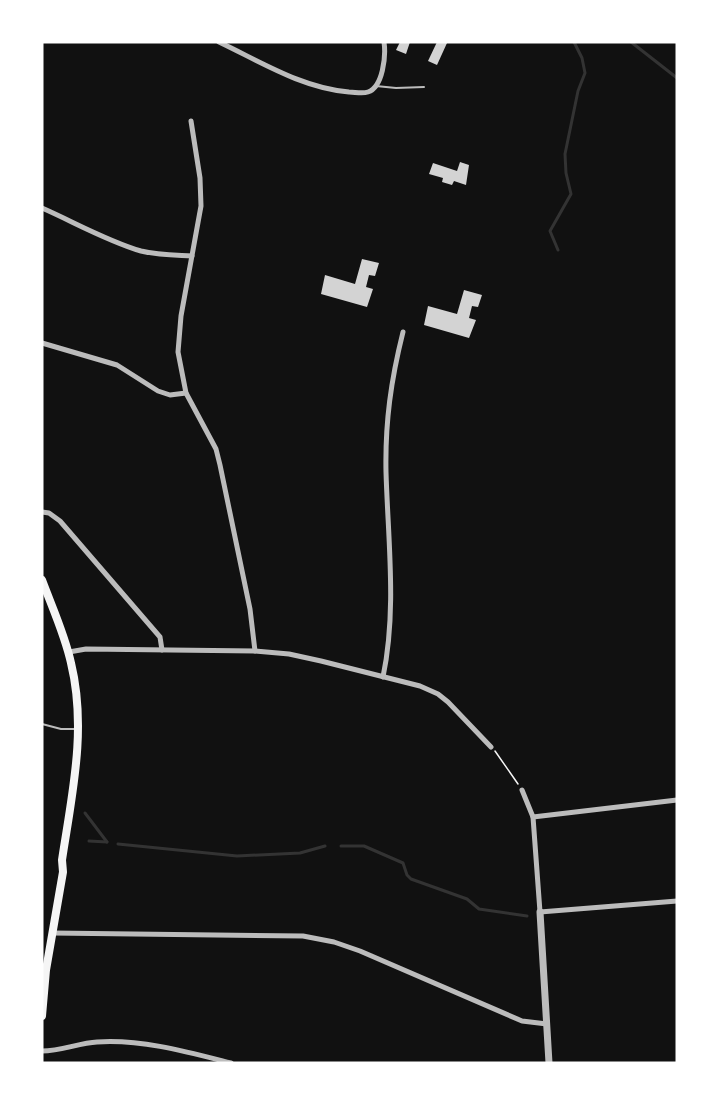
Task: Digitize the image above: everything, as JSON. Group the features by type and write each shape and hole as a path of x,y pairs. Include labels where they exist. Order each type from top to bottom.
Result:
{"main road":[{"path":"42,580 69,652 79,729 62,882 44,970 42,1016"}],"street":[{"path":"219,42 290,76 323,88 364,93 376,86 380,77 384,42"},
{"path":"191,121 200,178 201,206 178,336 179,362 186,393 216,449 250,609 255,651"},
{"path":"42,208 117,243 141,251 192,255"},
{"path":"383,677 391,628 386,471 388,397 403,332"},
{"path":"42,343 117,365 158,391 170,395 186,393"},
{"path":"42,512 49,513 60,521 140,613 160,637 162,650"},
{"path":"69,652 86,649 255,651 289,654 420,686 444,698 491,747"},
{"path":"522,790 533,817 549,1063"},
{"path":"533,817 677,800"},
{"path":"540,912 677,901"},
{"path":"52,933 303,936 334,942 360,951 522,1021 547,1024"},
{"path":"42,1051 86,1043 115,1041 183,1051 231,1063"}],"lane":[{"path":"376,86 424,87"},
{"path":"42,724 61,729 79,729"}],"path":[{"path":"491,747 506,764 522,790"}],"building":[{"path":"400,42 410,42 406,54 396,50"},
{"path":"437,42 447,43 437,65 428,61"},
{"path":"460,162 469,165 466,185 454,181 452,185 442,182 443,178 429,174 433,163 457,171"},
{"path":"362,259 379,263 375,276 369,275 366,287 373,289 367,307 321,294 325,275 355,284"},
{"path":"464,290 482,295 478,307 472,306 469,318 476,320 469,338 424,325 428,306 457,314"}],"waterway":[{"path":"558,250 550,231 571,194 566,173 565,154 578,91 585,73 582,58 574,42"},
{"path":"631,42 677,78"},
{"path":"85,813 107,842"},
{"path":"89,841 107,842"},
{"path":"118,844 237,856 300,853 325,846"},
{"path":"341,846 364,846 403,863 411,879 467,899 479,909 527,916"}]}
